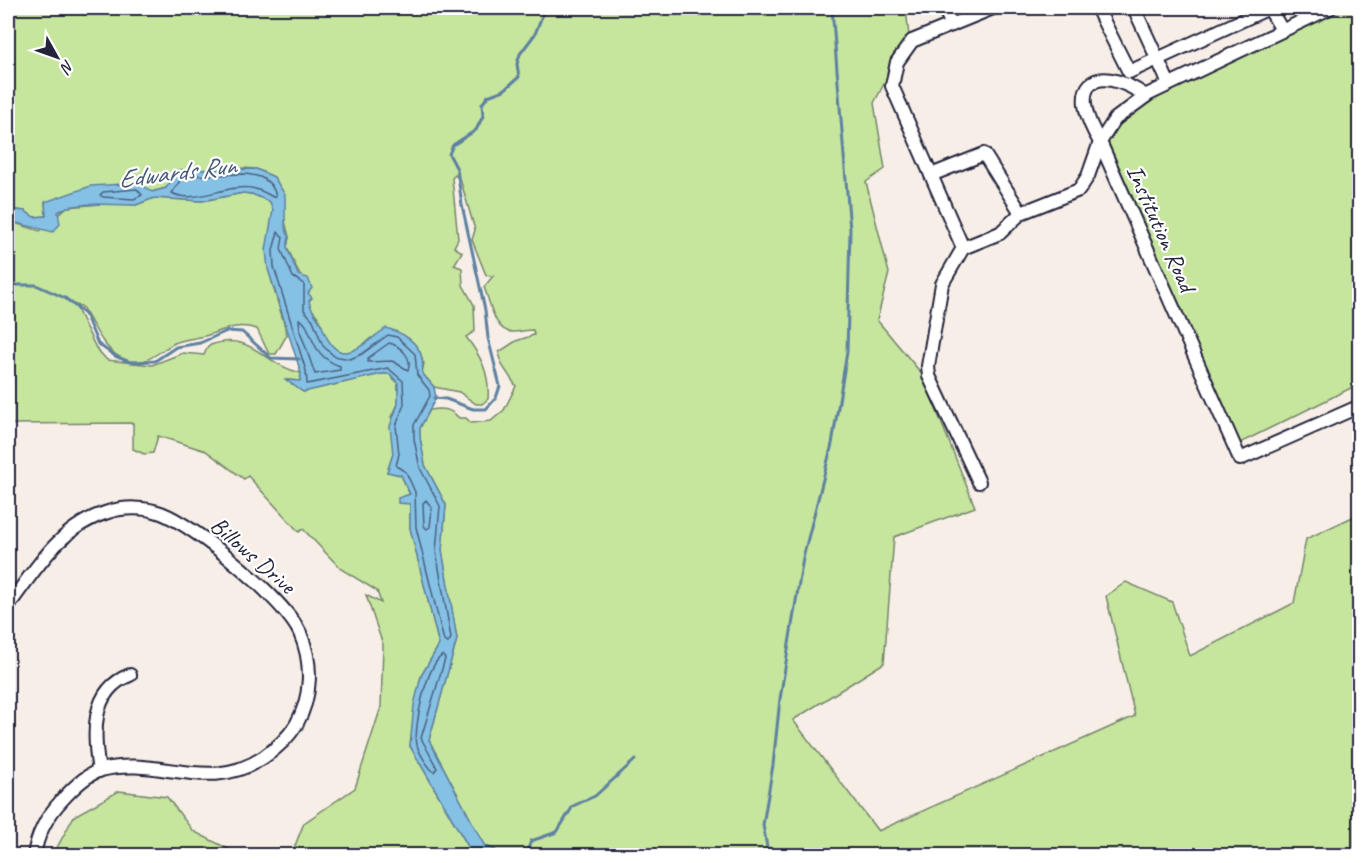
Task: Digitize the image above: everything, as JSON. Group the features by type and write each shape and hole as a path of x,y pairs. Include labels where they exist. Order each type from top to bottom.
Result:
{"street":[{"path":"944,8 952,25"},
{"path":"963,248 892,86 897,62 912,41 993,8"},
{"path":"1097,8 1129,72 1269,8 1282,30"},
{"path":"1134,8 1169,84"},
{"path":"979,482 929,376 928,366 942,284 963,248 1000,233 1022,213 1079,189 1088,176 1100,142 1115,119 1146,96 1330,8"},
{"path":"1100,142 1084,112 1083,97 1091,84 1104,78 1121,80 1146,96"},
{"name":"Institution Road","path":"1100,142 1240,459 1359,406"},
{"path":"931,175 984,154 1022,213"},
{"name":"Billows Drive","path":"8,605 52,549 73,528 108,512 141,509 168,516 195,532 281,606 300,633 308,661 308,693 296,724 286,739 272,752 234,772 212,775 134,766 99,771 71,790 48,815 33,855"},
{"path":"99,771 94,737 98,711 111,686 130,675"}],"green space":[{"path":"8,8 906,8 909,36 874,103 885,169 866,182 889,273 877,320 922,374 975,507 894,537 884,663 793,720 878,831 1135,716 1106,596 1126,582 1172,602 1190,656 1294,603 1306,539 1359,514 1359,855 505,855 484,845 429,740 457,639 442,550 446,505 425,465 420,428 430,410 434,409 449,411 459,418 466,418 471,423 491,421 504,410 516,386 502,365 499,352 516,341 534,335 533,330 507,331 497,322 484,287 493,276 486,275 472,240 475,230 461,182 455,175 452,178 458,239 454,247 462,252 454,265 462,268 463,285 474,305 475,331 466,337 480,358 488,381 488,399 482,404 476,404 459,392 434,387 422,373 424,363 371,338 358,349 347,353 338,351 328,343 318,317 310,307 308,293 287,247 289,237 274,177 256,169 243,168 151,192 45,202 46,216 34,217 25,211 8,209"},
{"path":"1340,8 1359,8 1359,384 1240,443 1106,137 1154,95"},
{"path":"243,193 265,198 272,206 273,218 267,257 287,335 276,354 269,354 257,329 237,327 177,342 144,361 128,361 106,346 81,306 75,305 96,348 107,360 152,365 183,353 204,355 208,346 235,342 246,345 276,363 301,373 300,381 287,380 303,392 381,374 389,374 398,383 398,404 392,417 393,454 387,472 401,475 410,495 410,528 439,645 421,676 410,746 473,855 283,855 292,853 304,823 355,788 381,707 383,645 366,595 381,603 377,591 341,569 303,529 299,532 248,476 244,479 206,451 158,436 153,453 144,454 133,449 133,423 8,424 8,221 40,231 67,207 112,203 136,205 154,198 202,201"},
{"path":"119,791 167,797 193,831 240,855 53,855 74,816"}],"water":[{"name":"Edwards Run","path":"256,169 274,177 285,195 285,228 289,237 287,247 298,275 308,278 312,288 308,293 312,298 309,301 328,340 342,352 358,348 386,328 402,334 419,349 423,364 422,373 434,387 436,398 420,428 420,438 425,465 446,505 442,550 457,639 429,740 484,845 505,855 473,855 410,746 414,705 421,676 439,645 410,528 410,504 398,503 398,498 410,494 401,475 387,472 393,454 390,426 398,404 398,383 390,374 381,374 303,392 286,380 300,381 301,373 268,269 266,250 273,210 270,202 252,194 243,193 202,201 154,198 136,205 90,204 67,207 58,212 60,224 53,232 8,221 8,209 25,211 34,217 46,216 45,202 91,186 140,183 152,192 166,188 178,170"}],"waterway":[{"path":"434,398 446,399 473,409 486,409 496,398 500,386 488,338 485,310 462,205 457,169 449,154 453,145 476,130 483,116 482,104 488,96 504,90 519,77 517,64 520,54 535,34 545,8"},
{"path":"775,856 767,847 763,825 773,765 780,699 803,558 832,444 847,352 850,230 832,8"},
{"path":"8,285 36,285 65,298 85,314 98,344 115,356 130,362 155,361 176,347 200,343 227,331 242,332 271,358 299,359"},
{"path":"531,856 528,849 531,841 557,832 573,806 595,796 635,760"}]}
